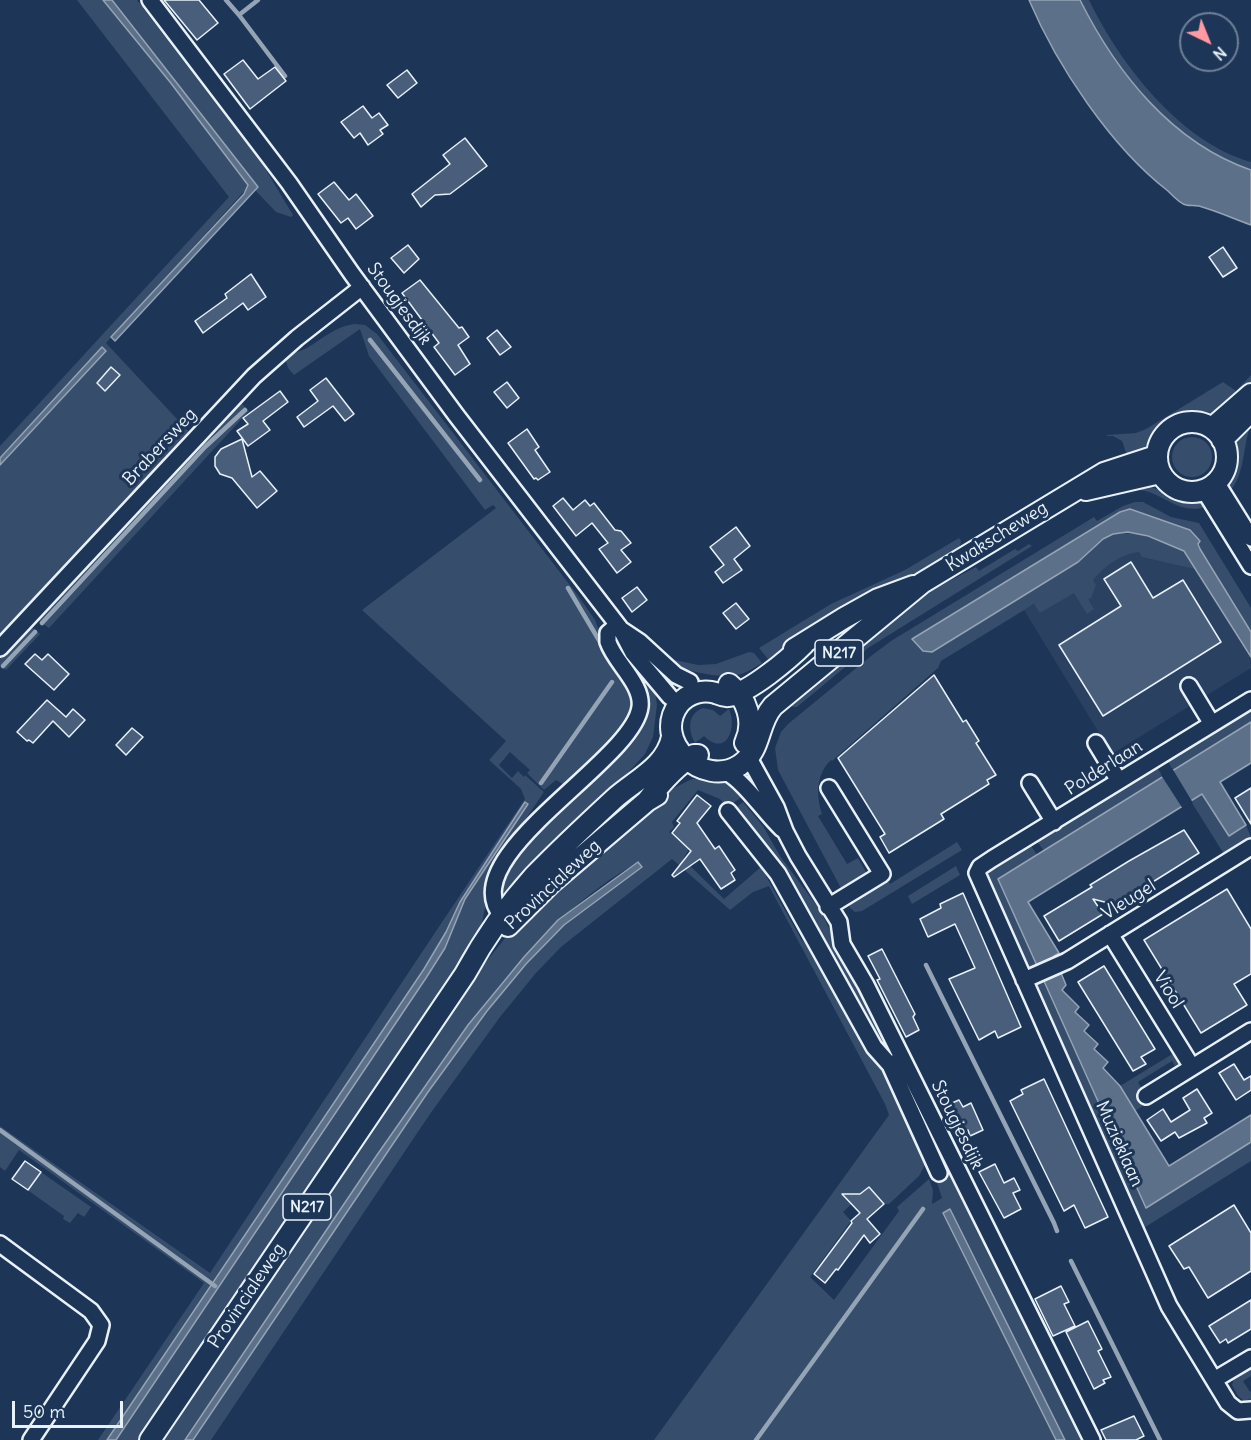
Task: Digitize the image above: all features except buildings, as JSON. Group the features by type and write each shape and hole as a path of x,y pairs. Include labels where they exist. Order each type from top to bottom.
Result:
{"main road":[{"path":"1217,434 1251,394"},
{"path":"1217,434 1251,411"},
{"path":"1194,422 1217,434 1226,452 1226,465 1210,486 1191,492 1179,490 1168,483 1158,465 1162,438 1176,426 1194,422"},
{"name":"Kwakscheweg","path":"746,751 757,743 765,716 773,706 922,583 1072,493 1158,465"},
{"name":"Kwakscheweg","path":"734,689 736,684 784,653 804,644 844,618 878,599 922,583"},
{"path":"667,732 678,750 693,764 712,771 725,771 738,766 746,751 750,720 747,708 734,689 707,680 690,682 676,690 673,704"},
{"name":"N217","path":"667,732 663,712 673,704 695,693 709,692 726,697 734,689"},
{"name":"Provincialeweg","path":"150,1440 502,916 535,876 616,797 655,752 667,732"},
{"name":"N217","path":"693,764 694,755 711,760 746,751"},
{"name":"Provincialeweg","path":"465,974 535,898 647,801 690,770 693,764"}],"street":[{"name":"Stougjesdijk","path":"150,0 289,183 362,287 463,424 618,626 633,653 673,704"},
{"name":"Brabersweg","path":"0,648 249,381 284,349 362,287"},
{"path":"1210,486 1251,538"},
{"path":"1210,486 1251,566"},
{"name":"Stougjesdijk","path":"618,626 640,642 676,675 690,682"},
{"path":"502,916 496,906 494,892 496,878 508,855 537,822 617,744 634,722 639,711 639,693 608,644 608,633 618,626"},
{"path":"1188,686 1212,724"},
{"name":"Polderlaan","path":"978,871 992,859 1251,700"},
{"path":"1096,742 1119,781"},
{"name":"Stougjesdijk","path":"746,751 776,807 784,831 838,922 842,945 866,985 896,1062 1092,1440"},
{"name":"Stougjesdijk","path":"725,771 741,783 766,814 784,831"},
{"path":"1030,783 1054,822"},
{"path":"828,907 882,874 829,788"},
{"path":"728,811 778,874 873,1047 896,1062 939,1173"},
{"name":"Vleugel","path":"1031,977 1060,964 1251,847"},
{"name":"Muzieklaan","path":"978,871 978,878 1031,977 1169,1306 1214,1380 1234,1408 1243,1412 1251,1410"},
{"name":"Viool","path":"1110,934 1192,1067"},
{"path":"1146,1096 1251,1031"},
{"path":"0,1244 91,1311 101,1325 97,1341 31,1440"},
{"path":"1214,1380 1251,1358"}],"shaded area":[{"path":"77,0 103,0 170,82 248,187 106,343 191,434 0,641 0,465 106,351 102,348 0,458 0,446 229,197"},
{"path":"103,0 112,0 258,187 115,341 111,337 244,194 248,185 170,82"},
{"path":"112,0 137,0 263,165 293,215 291,217 276,212 255,190 258,187"},
{"path":"1029,0 1080,0 1111,53 1149,102 1196,142 1222,158 1251,170 1251,225 1206,208 1184,204 1126,152 1106,129 1070,78"},
{"path":"1080,0 1089,0 1117,50 1155,98 1200,137 1225,152 1251,162 1251,170 1222,157 1196,141 1150,102 1112,54"},
{"path":"354,324 365,325 377,334 579,597 595,620 602,639 636,696 630,722 568,787 556,780 544,790 527,773 530,770 510,752 499,765 512,778 518,771 524,777 525,775 544,792 506,848 490,882 482,923 451,979 140,1440 116,1440 437,962 465,899 528,804 526,802 464,894 446,932 424,969 107,1440 98,1440 204,1283 19,1150 5,1171 0,1167 0,1126 210,1273 525,799 521,789 489,760 506,741 362,610 496,508 493,505 485,510 369,356 360,329 294,375 288,368 285,358 307,348 335,330"},
{"path":"102,347 106,351 0,465 0,458"},
{"path":"1251,375 1251,389 1229,408 1212,414 1177,419 1165,426 1135,455 1128,458 1122,441 1113,436 1107,436 1136,433 1146,429 1223,382 1236,391"},
{"path":"238,400 249,411 49,628 39,621 39,616"},
{"path":"1251,419 1241,470 1228,494 1239,431"},
{"path":"1192,437 1206,443 1212,457 1206,471 1192,477 1178,471 1172,457 1178,443"},
{"path":"1138,483 1209,506 1184,508 1138,489 1135,487"},
{"path":"1135,502 1143,502 1171,517 1199,523 1251,608 1251,632 1200,549 1199,541 1190,530 1131,509 1120,512 913,639 930,652 936,650 1078,562 1100,541 1113,534 1137,533 1184,551 1195,569 1142,557 1139,552 1120,558 1102,570 1093,580 1096,585 1091,598 1088,599 1094,609 1087,614 1074,593 1040,613 1034,604 941,661 938,668 831,760 820,778 818,792 822,814 818,816 847,864 858,858 867,874 843,892 778,770 775,748 781,732 891,641 1094,517 1097,521"},
{"path":"1130,509 1190,530 1200,541 1198,544 1200,549 1251,632 1251,657 1184,551 1148,536 1128,532 1113,534 1103,539 1078,562 932,652 923,651 912,639 1120,512"},
{"path":"959,538 960,546 939,564 807,632 768,659 759,648 831,604 905,570"},
{"path":"1029,544 1032,546 868,648 797,707 793,707 787,701 921,596 976,567 979,571 1015,549 1018,551"},
{"path":"1088,551 1184,551 1251,659 1251,668 1112,754 1024,610 1035,604 1041,613"},
{"path":"33,628 40,634 6,670 0,665 0,658 23,633"},
{"path":"749,652 754,653 762,663 743,673 729,676 691,671 675,664 670,659 698,665 716,664"},
{"path":"650,679 655,690 657,705 653,737 645,754 547,850 504,897 503,880 515,854 639,727 645,707 641,685"},
{"path":"1251,707 1251,722 1044,851 1036,840 1156,766 1162,775 1172,769 1167,759"},
{"path":"703,708 713,710 720,716 729,709 731,732 724,742 718,744 711,742 704,736 695,743 690,723 694,714"},
{"path":"1251,722 1251,763 1220,782 1246,825 1229,836 1202,794 1028,902 1059,953 1054,956 1066,985 1062,990 1079,1007 1075,1012 1089,1025 1084,1031 1098,1044 1094,1049 1108,1062 1103,1068 1120,1086 1169,1166 1251,1115 1251,1142 1146,1208 998,879"},
{"path":"708,778 723,781 745,795 727,807 720,799 698,790 672,822 674,827 669,832 689,849 683,859 724,899 761,867 801,939 807,946 812,944 872,1055 880,1066 893,1076 927,1161 919,1176 889,1204 884,1204 869,1187 843,1212 851,1221 810,1277 834,1300 899,1211 897,1207 929,1179 933,1190 932,1204 942,1198 904,1081 1083,1440 1065,1440 950,1209 943,1213 1056,1440 654,1440 889,1115 769,886 753,892 730,910 672,859 561,947 536,973 500,1017 430,1114 211,1440 193,1440 428,1092 487,1011 526,964 564,925 638,862 608,881 580,903 553,927 504,980 439,1065 185,1440 160,1440 468,984 519,921 674,788 692,779"},
{"path":"1202,794 1229,836 1246,825 1251,837 1224,854 1192,803 1192,800"},
{"path":"525,802 528,804 465,899 445,948 426,978 116,1440 107,1440 424,969 446,932 460,902"},
{"path":"743,802 763,826 780,856 820,910 889,1050 885,1053 732,811"},
{"path":"957,842 962,850 862,911 855,912 850,908 849,903 887,879 890,884"},
{"path":"1030,844 1037,855 998,879 1037,965 1027,970 988,878 991,868"},
{"path":"638,862 642,867 564,925 526,964 487,1011 428,1092 193,1440 185,1440 377,1155 468,1025 558,920"},
{"path":"956,866 960,875 912,904 908,896"},
{"path":"1038,980 1044,983 1146,1208 1251,1142 1251,1161 1142,1229 1034,986"},
{"path":"1174,1053 1180,1063 1175,1066 1172,1061 1138,1082 1149,1102 1135,1111 1120,1086"},
{"path":"25,1161 91,1207 84,1217 78,1213 70,1223 63,1219 64,1216 12,1179"},
{"path":"950,1209 1065,1440 1056,1440 943,1213"},
{"path":"1251,1364 1251,1376 1243,1381 1251,1391 1251,1401 1250,1399 1244,1401 1232,1385 1234,1374"}],"pier":[{"path":"1172,768 1193,803 1183,809 1161,775"}],"waterway":[{"path":"226,0 239,15"},
{"path":"258,0 239,15 285,76"},
{"path":"370,340 480,480"},
{"path":"42,623 205,447 245,410"},
{"path":"568,588 603,647"},
{"path":"3,666 35,632"},
{"path":"541,783 612,682"},
{"path":"926,965 1057,1231"},
{"path":"0,1130 215,1286"},
{"path":"756,1440 923,1209"},
{"path":"1071,1261 1160,1440"}]}
